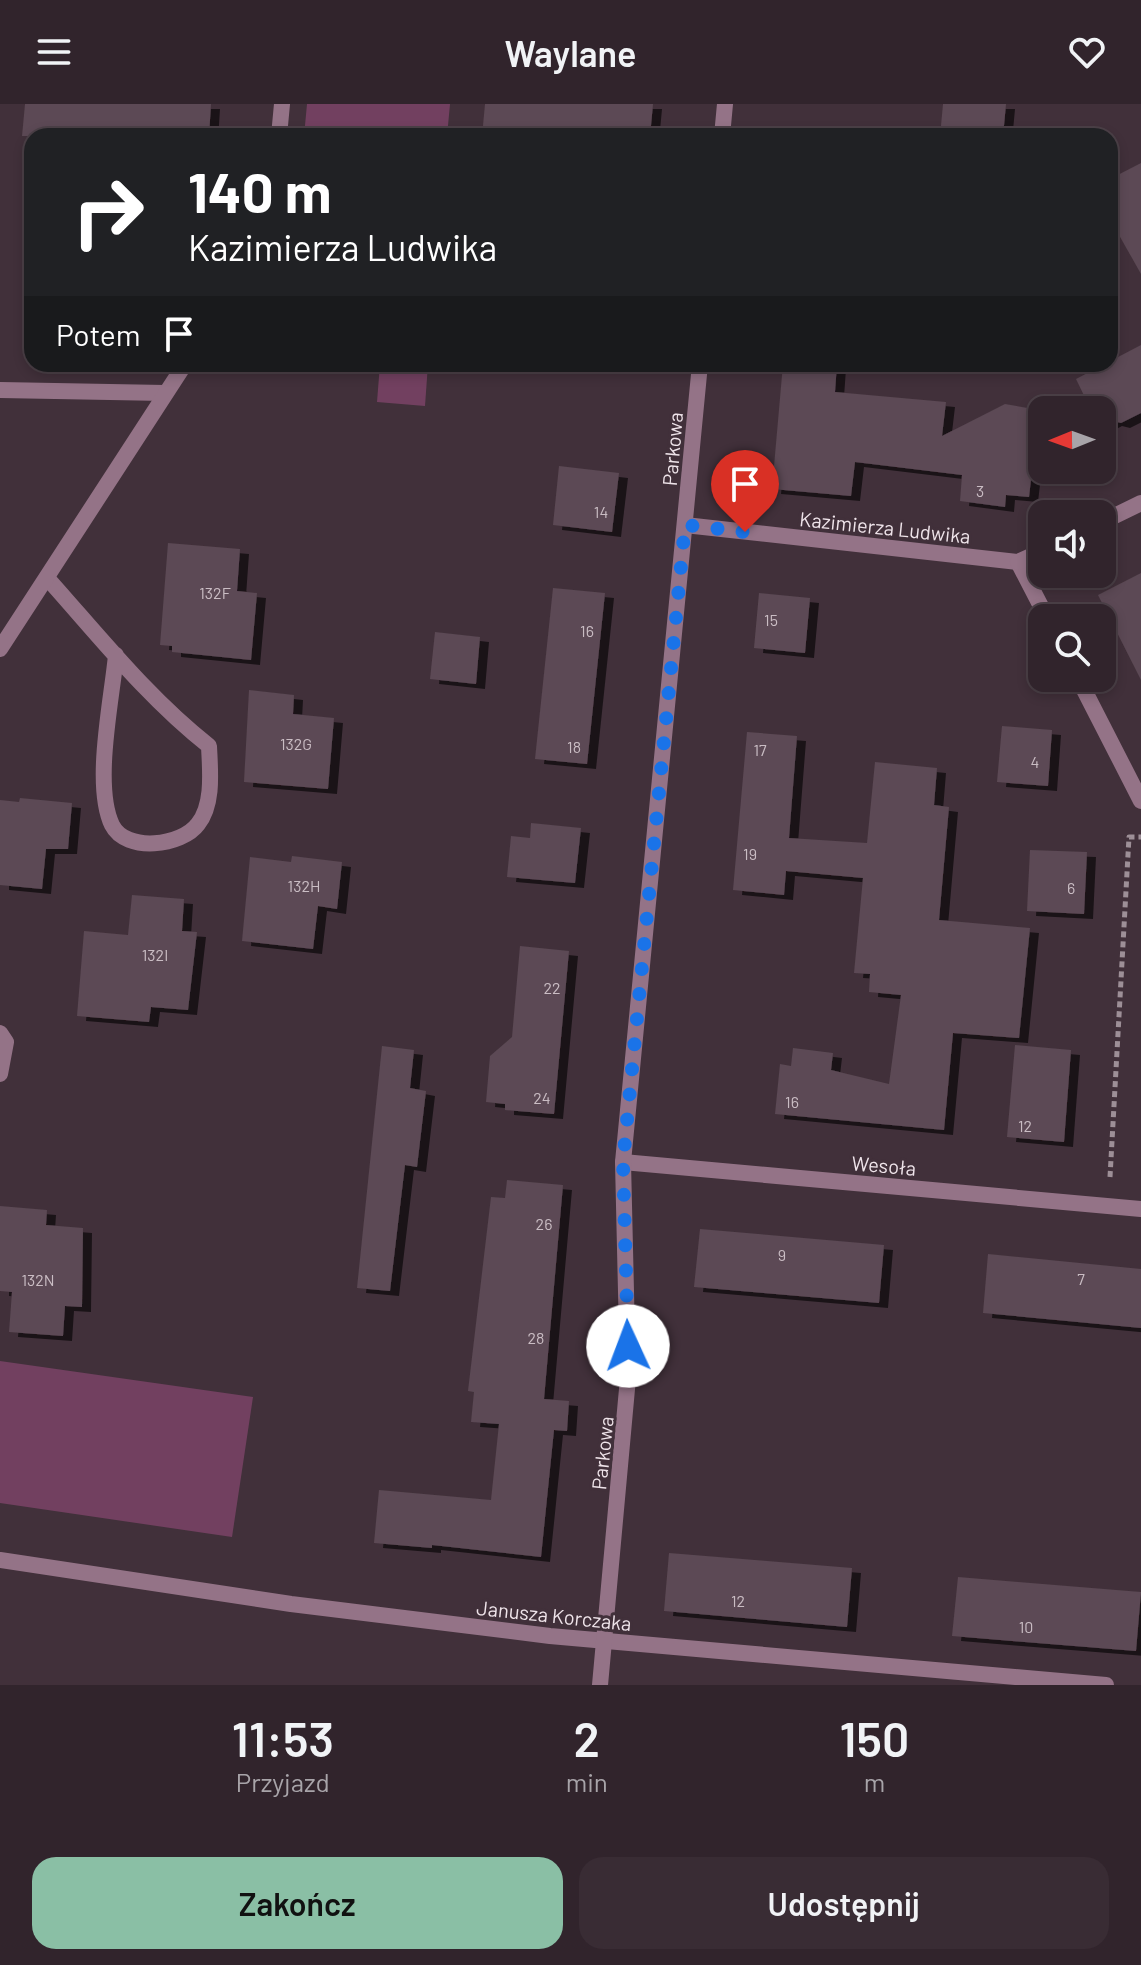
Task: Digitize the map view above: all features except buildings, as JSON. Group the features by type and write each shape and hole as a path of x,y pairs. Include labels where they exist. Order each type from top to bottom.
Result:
{"street":[{"path":"280,128 282,104"},
{"path":"723,128 725,104"},
{"path":"0,649 179,372"},
{"name":"Parkowa","path":"600,1685 628,1378 623,1162 699,372"},
{"path":"0,402 8,391 165,393"},
{"path":"1116,515 1141,503"},
{"name":"Kazimierza Ludwika","path":"685,525 1018,562"},
{"path":"1028,557 1018,562 1040,604"},
{"path":"48,579 116,655 170,716 209,746 206,808 198,825 179,837 146,844 127,840 112,826 104,789 116,655"},
{"path":"1085,692 1141,801"},
{"path":"0,1033 6,1042 0,1074"},
{"name":"Wesoła","path":"623,1162 1141,1209"},
{"name":"Janusza Korczaka","path":"0,1560 291,1604 603,1640 1106,1685"}],"path":[{"path":"1108,1206 1129,837 1141,837"}],"shaded area":[{"path":"307,104 450,104 448,128 305,128"},
{"path":"379,372 427,372 425,406 377,402"},
{"path":"0,1361 253,1397 232,1537 0,1503"}],"route":[{"path":"628,1346 623,1162 685,525 745,532"}]}
